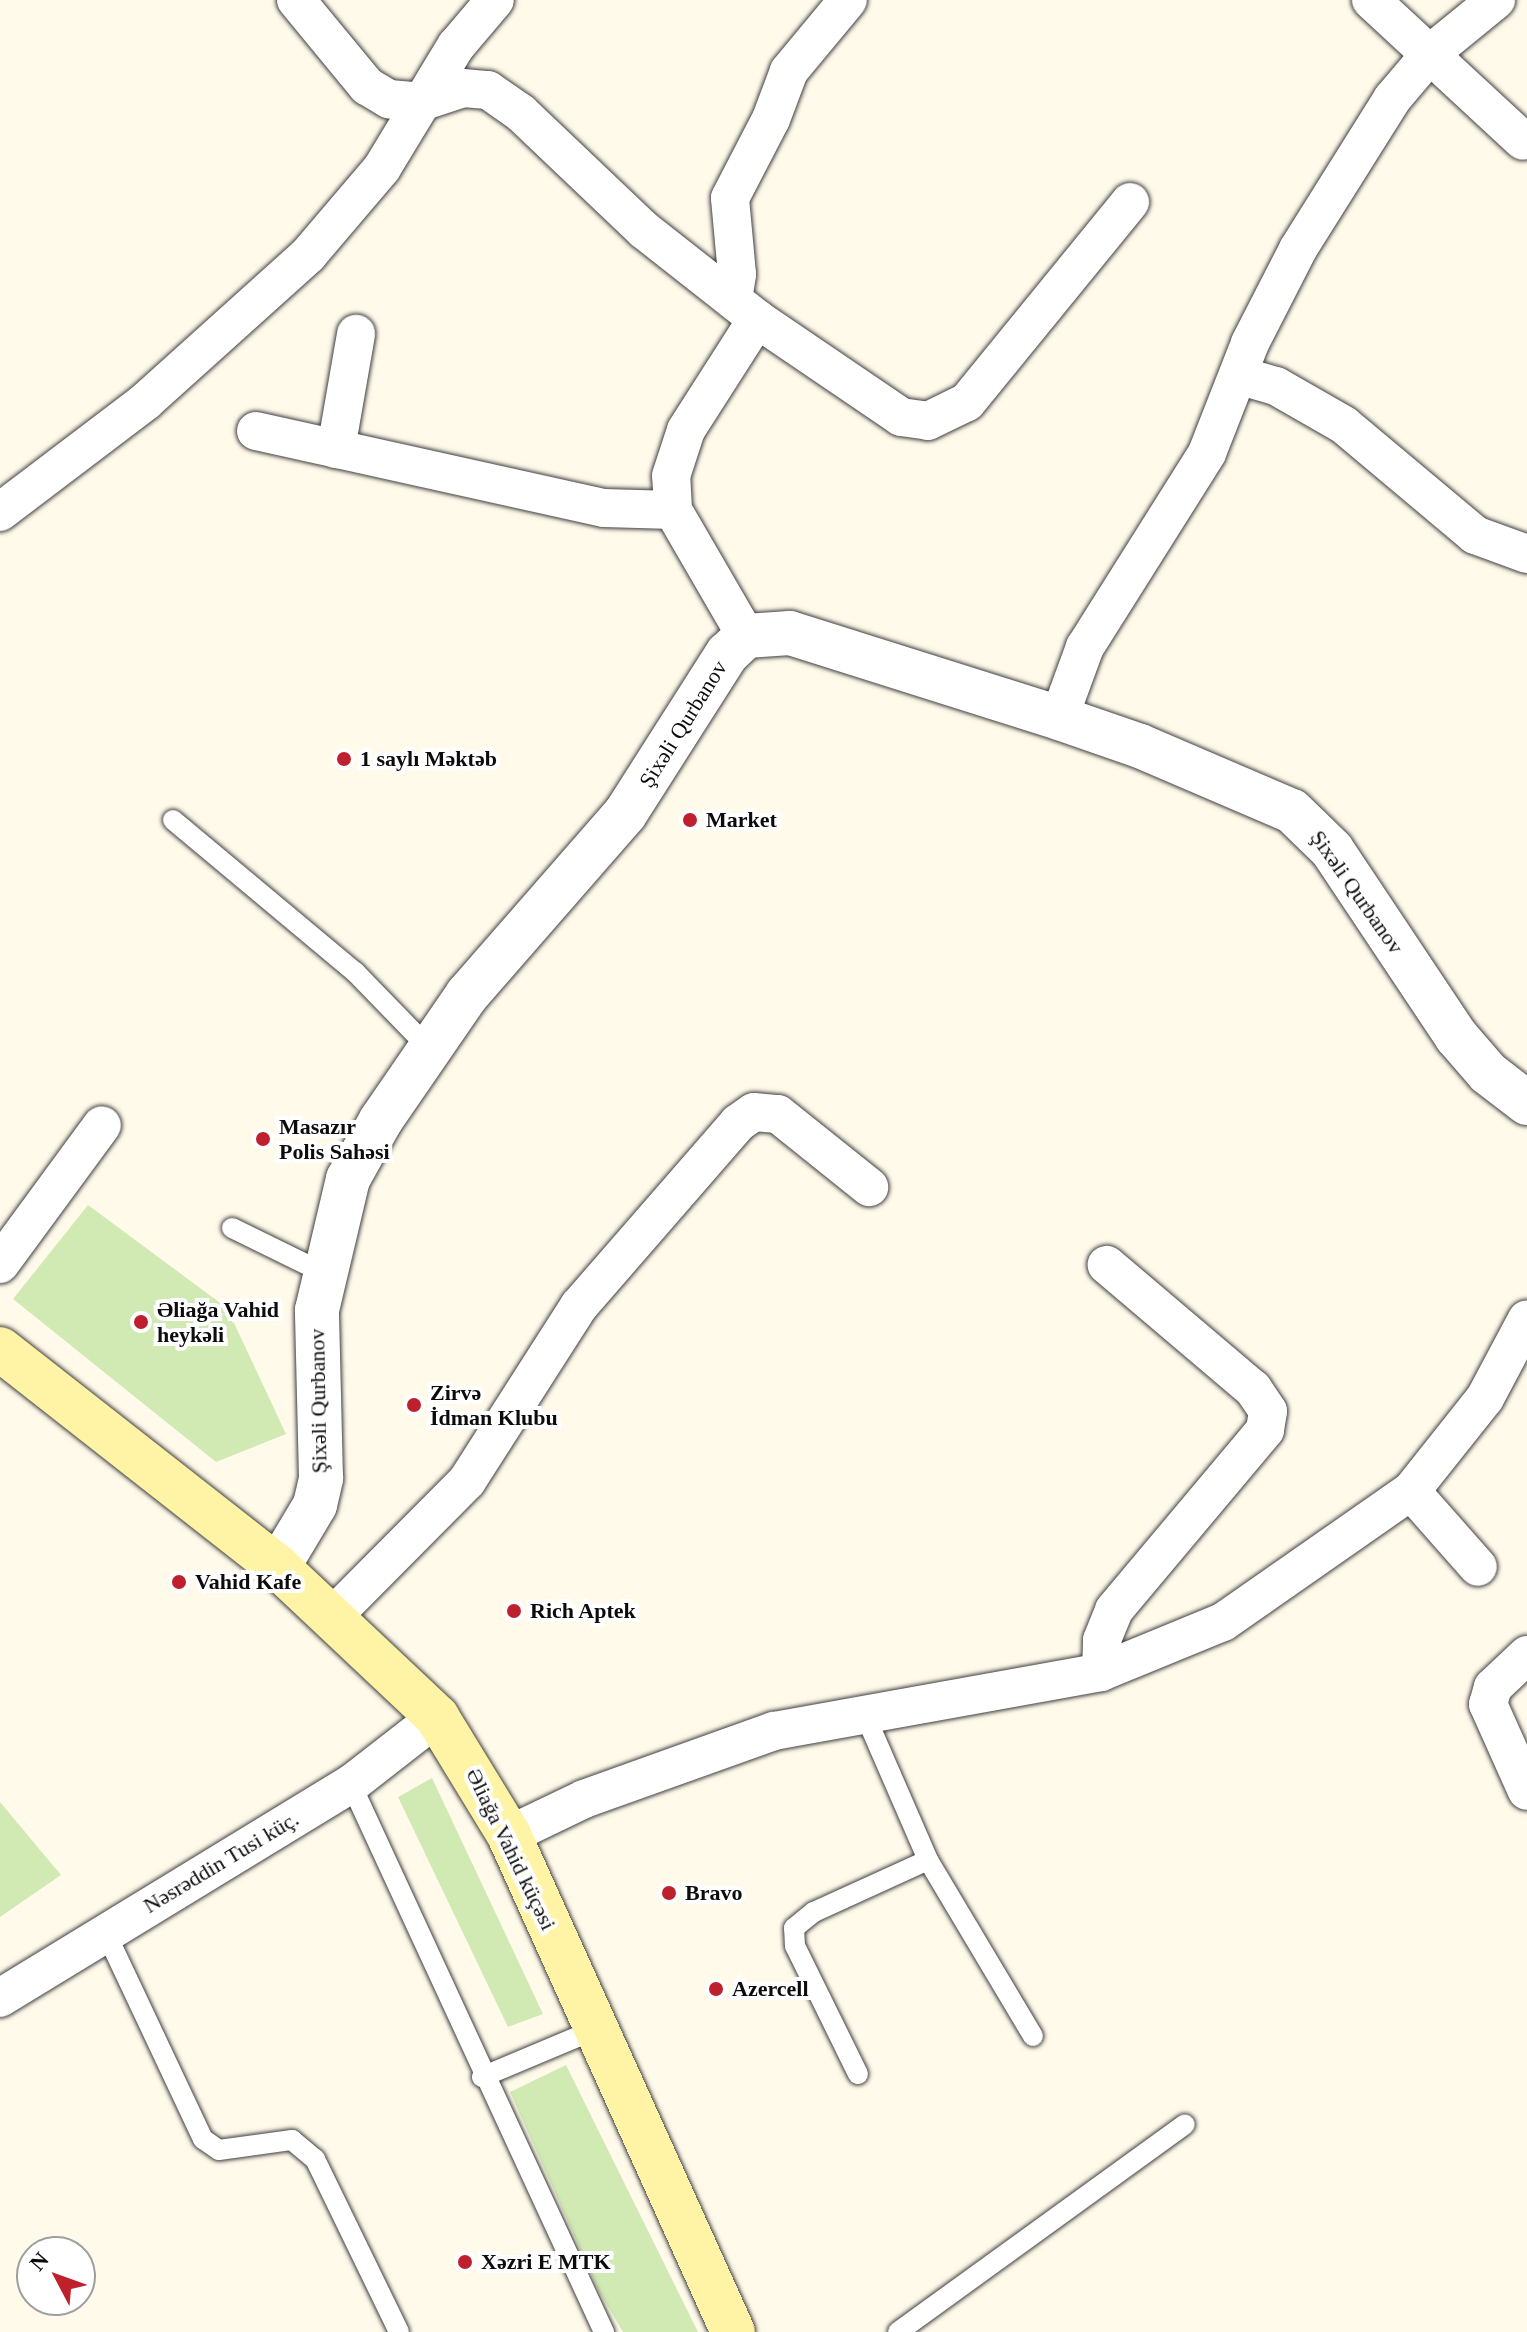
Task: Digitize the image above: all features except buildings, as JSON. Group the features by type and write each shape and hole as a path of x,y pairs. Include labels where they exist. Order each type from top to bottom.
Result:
{"main road":[{"name":"Əliağa Vahid küçəsi","path":"0,1349 278,1567 334,1615 437,1717 509,1835 733,2332"}],"street":[{"path":"296,0 367,86 389,99 421,102 463,88 488,90 521,113 644,230 745,310 889,411 928,421 951,414 967,402 1130,202"},
{"path":"0,512 146,401 308,255 382,168 456,46 495,0"},
{"path":"746,636 673,510 671,476 686,430 745,310 737,274 730,198 771,119 789,71 848,0"},
{"path":"1371,0 1523,141"},
{"path":"1059,718 1085,647 1207,453 1241,376 1250,343 1298,249 1392,99 1431,53 1496,0"},
{"path":"336,449 356,334"},
{"path":"1241,376 1276,386 1344,425 1475,535 1527,554"},
{"path":"256,431 604,508 673,510"},
{"name":"Şixəli Qurbanov","path":"278,1567 315,1505 321,1478 317,1310 348,1179 429,1048 467,995 625,814 727,654 746,636 790,633 1059,718 1262,795 1317,831 1456,1036 1488,1073 1527,1103"},
{"path":"334,1615 467,1481 579,1306 738,1123 754,1112 778,1114 869,1187"},
{"path":"0,1264 102,1125"},
{"path":"1101,1672 1102,1640 1114,1610 1265,1430 1268,1411 1253,1389 1107,1265"},
{"path":"509,1835 584,1799 774,1731 1101,1672 1223,1622 1366,1527 1411,1491 1485,1398 1527,1319"},
{"path":"1411,1491 1478,1567"},
{"path":"1527,1655 1493,1687 1488,1704 1527,1791"},
{"name":"Nəsrəddin Tusi küç.","path":"0,1998 105,1931 351,1784 437,1717"}],"lane":[{"path":"173,820 355,972 429,1048"},
{"path":"232,1228 324,1273"},
{"path":"865,1715 928,1860 1033,2036"},
{"path":"351,1784 482,2077 604,2332"},
{"path":"858,2074 795,1946 794,1928 814,1912 928,1860"},
{"path":"105,1931 203,2139 219,2150 292,2140 315,2159 399,2332"},
{"path":"482,2077 596,2029"},
{"path":"898,2332 1185,2124"}],"green space":[{"path":"88,1205 227,1308 286,1434 216,1462 13,1299"},
{"path":"432,1778 543,2014 508,2027 398,1797"},
{"path":"0,1802 61,1875 0,1917"},
{"path":"566,2065 698,2332 623,2332 600,2293 510,2092"}],"place":[{"name":"1 saylı Məktəb","path":"344,759"},
{"name":"Market","path":"690,820"},
{"name":"Masazır Polis Sahəsi","path":"263,1139"},
{"name":"Əliağa Vahid heykəli","path":"141,1322"},
{"name":"Zirvə İdman Klubu","path":"414,1405"},
{"name":"Vahid Kafe","path":"179,1582"},
{"name":"Rich Aptek","path":"514,1611"},
{"name":"Bravo","path":"669,1893"},
{"name":"Azercell","path":"716,1989"},
{"name":"Xəzri E MTK","path":"465,2262"}]}
